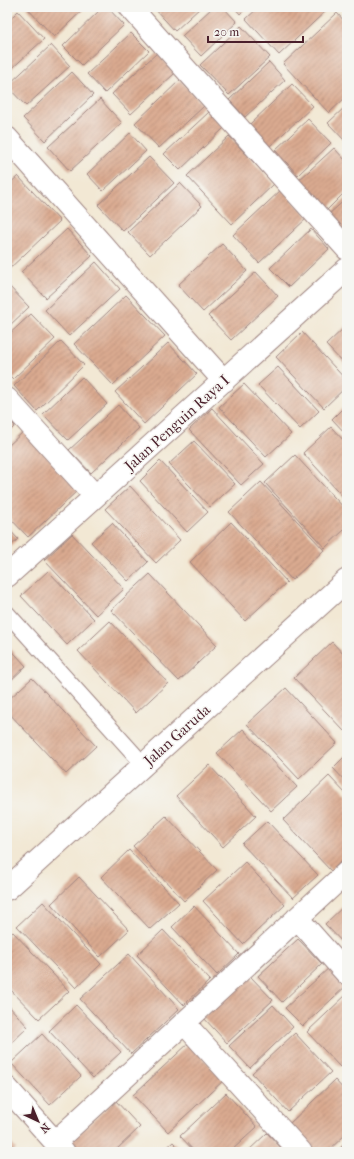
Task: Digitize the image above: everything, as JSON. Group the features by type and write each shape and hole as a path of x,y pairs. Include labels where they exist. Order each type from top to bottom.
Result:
{"street":[{"path":"130,7 347,250"},
{"path":"7,138 224,380"},
{"name":"Jalan Penguin Raya I","path":"7,576 347,269"},
{"path":"7,399 95,496"},
{"name":"Jalan Garuda","path":"7,889 347,580"},
{"path":"7,1088 59,1147 184,1024 347,872"},
{"path":"297,918 347,974"},
{"path":"184,1024 301,1152"}],"lane":[{"path":"7,613 144,765"}],"building":[{"path":"26,7 86,7 54,37"},
{"path":"103,7 107,7 124,25 82,65 63,46"},
{"path":"201,7 175,31 154,8"},
{"path":"213,7 223,7 237,22 201,56 182,36"},
{"path":"234,7 247,7 240,14"},
{"path":"259,7 330,7 279,55 246,19"},
{"path":"18,11 44,39 7,73 7,22"},
{"path":"337,13 347,24 347,96 329,113 283,64"},
{"path":"241,26 270,57 229,95 200,65"},
{"path":"131,33 149,51 105,93 87,74"},
{"path":"51,45 70,66 26,106 7,86"},
{"path":"157,53 175,73 131,114 112,94"},
{"path":"269,62 285,80 245,117 229,100"},
{"path":"72,72 93,95 45,141 23,118"},
{"path":"180,80 204,106 159,148 135,123"},
{"path":"292,84 313,106 270,146 250,124"},
{"path":"100,99 122,123 70,171 48,147"},
{"path":"347,105 347,143 328,123"},
{"path":"209,112 224,128 180,170 164,154"},
{"path":"308,119 331,143 298,175 275,150"},
{"path":"130,133 146,151 103,191 87,174"},
{"path":"229,136 274,184 232,224 187,176"},
{"path":"334,148 347,162 347,190 326,211 298,181"},
{"path":"149,157 174,183 123,231 98,205"},
{"path":"18,176 60,221 8,270 7,186"},
{"path":"180,183 202,206 150,255 128,232"},
{"path":"282,189 308,217 259,263 233,235"},
{"path":"347,198 347,233 329,214"},
{"path":"67,229 92,256 46,298 21,272"},
{"path":"311,229 329,249 289,287 270,268"},
{"path":"222,244 247,271 203,312 178,285"},
{"path":"96,262 120,289 69,336 45,310"},
{"path":"256,272 278,296 231,340 208,316"},
{"path":"7,284 29,307 7,328"},
{"path":"126,295 165,336 113,385 74,344"},
{"path":"31,314 55,339 13,379 7,373 7,336"},
{"path":"347,325 347,367 326,345"},
{"path":"302,332 347,381 347,386 324,408 276,357"},
{"path":"61,341 84,365 37,411 14,386"},
{"path":"168,343 197,374 144,424 115,392"},
{"path":"278,367 319,411 300,429 258,385"},
{"path":"82,377 107,404 68,440 43,414"},
{"path":"244,384 291,434 266,457 219,407"},
{"path":"347,404 347,435 332,419"},
{"path":"118,405 139,428 91,473 69,450"},
{"path":"212,408 264,464 241,485 189,430"},
{"path":"7,418 15,426 7,434"},
{"path":"331,427 347,444 347,501 303,453"},
{"path":"24,431 78,490 28,537 7,515 7,447"},
{"path":"194,441 235,484 210,507 169,464"},
{"path":"295,455 347,511 347,527 325,548 265,483"},
{"path":"160,461 208,512 187,532 140,481"},
{"path":"261,482 324,550 292,580 229,512"},
{"path":"130,486 180,540 156,563 105,509"},
{"path":"231,522 287,582 245,621 190,562"},
{"path":"112,523 148,562 128,581 91,542"},
{"path":"7,527 18,539 7,549"},
{"path":"72,534 124,589 96,615 44,560"},
{"path":"48,571 94,619 67,645 21,596"},
{"path":"150,574 217,645 179,681 111,610"},
{"path":"110,621 168,683 136,713 78,651"},
{"path":"332,642 347,658 347,728 344,731 294,678"},
{"path":"7,645 26,666 7,684"},
{"path":"32,678 96,746 66,774 7,711 7,701"},
{"path":"286,688 337,743 299,779 247,724"},
{"path":"243,729 297,787 271,811 217,753"},
{"path":"347,754 347,783 333,768"},
{"path":"209,765 256,816 223,847 176,796"},
{"path":"329,776 347,795 347,856 331,871 283,820"},
{"path":"166,816 217,870 184,901 133,846"},
{"path":"267,821 318,875 293,898 242,844"},
{"path":"129,850 179,903 150,929 101,877"},
{"path":"245,862 285,905 243,944 203,901"},
{"path":"79,877 129,930 100,957 51,904"},
{"path":"43,902 101,964 76,988 17,926"},
{"path":"347,903 347,947 325,924"},
{"path":"194,906 239,954 217,975 172,927"},
{"path":"163,930 210,980 184,1005 137,955"},
{"path":"13,932 69,991 39,1019 7,986 7,937"},
{"path":"298,939 322,964 282,1002 258,976"},
{"path":"129,954 179,1009 131,1054 80,999"},
{"path":"330,967 347,985 303,1026 285,1008"},
{"path":"249,975 273,1000 227,1043 203,1017"},
{"path":"347,994 347,1060 340,1067 307,1032"},
{"path":"7,1004 28,1027 7,1047"},
{"path":"76,1005 121,1052 93,1078 49,1031"},
{"path":"273,1005 293,1027 250,1068 229,1046"},
{"path":"295,1033 331,1072 288,1112 252,1073"},
{"path":"42,1034 81,1076 50,1105 11,1063"},
{"path":"189,1043 224,1080 168,1132 133,1095"},
{"path":"335,1080 347,1093 347,1133 327,1152 315,1152 289,1124"},
{"path":"226,1093 257,1127 230,1152 195,1152 180,1136"},
{"path":"115,1100 140,1127 114,1152 75,1152 68,1144"},
{"path":"267,1133 285,1152 247,1152"},
{"path":"7,1139 16,1149 12,1152 7,1152"},
{"path":"347,1141 347,1152 336,1152"},
{"path":"173,1142 183,1152 162,1152"}]}
